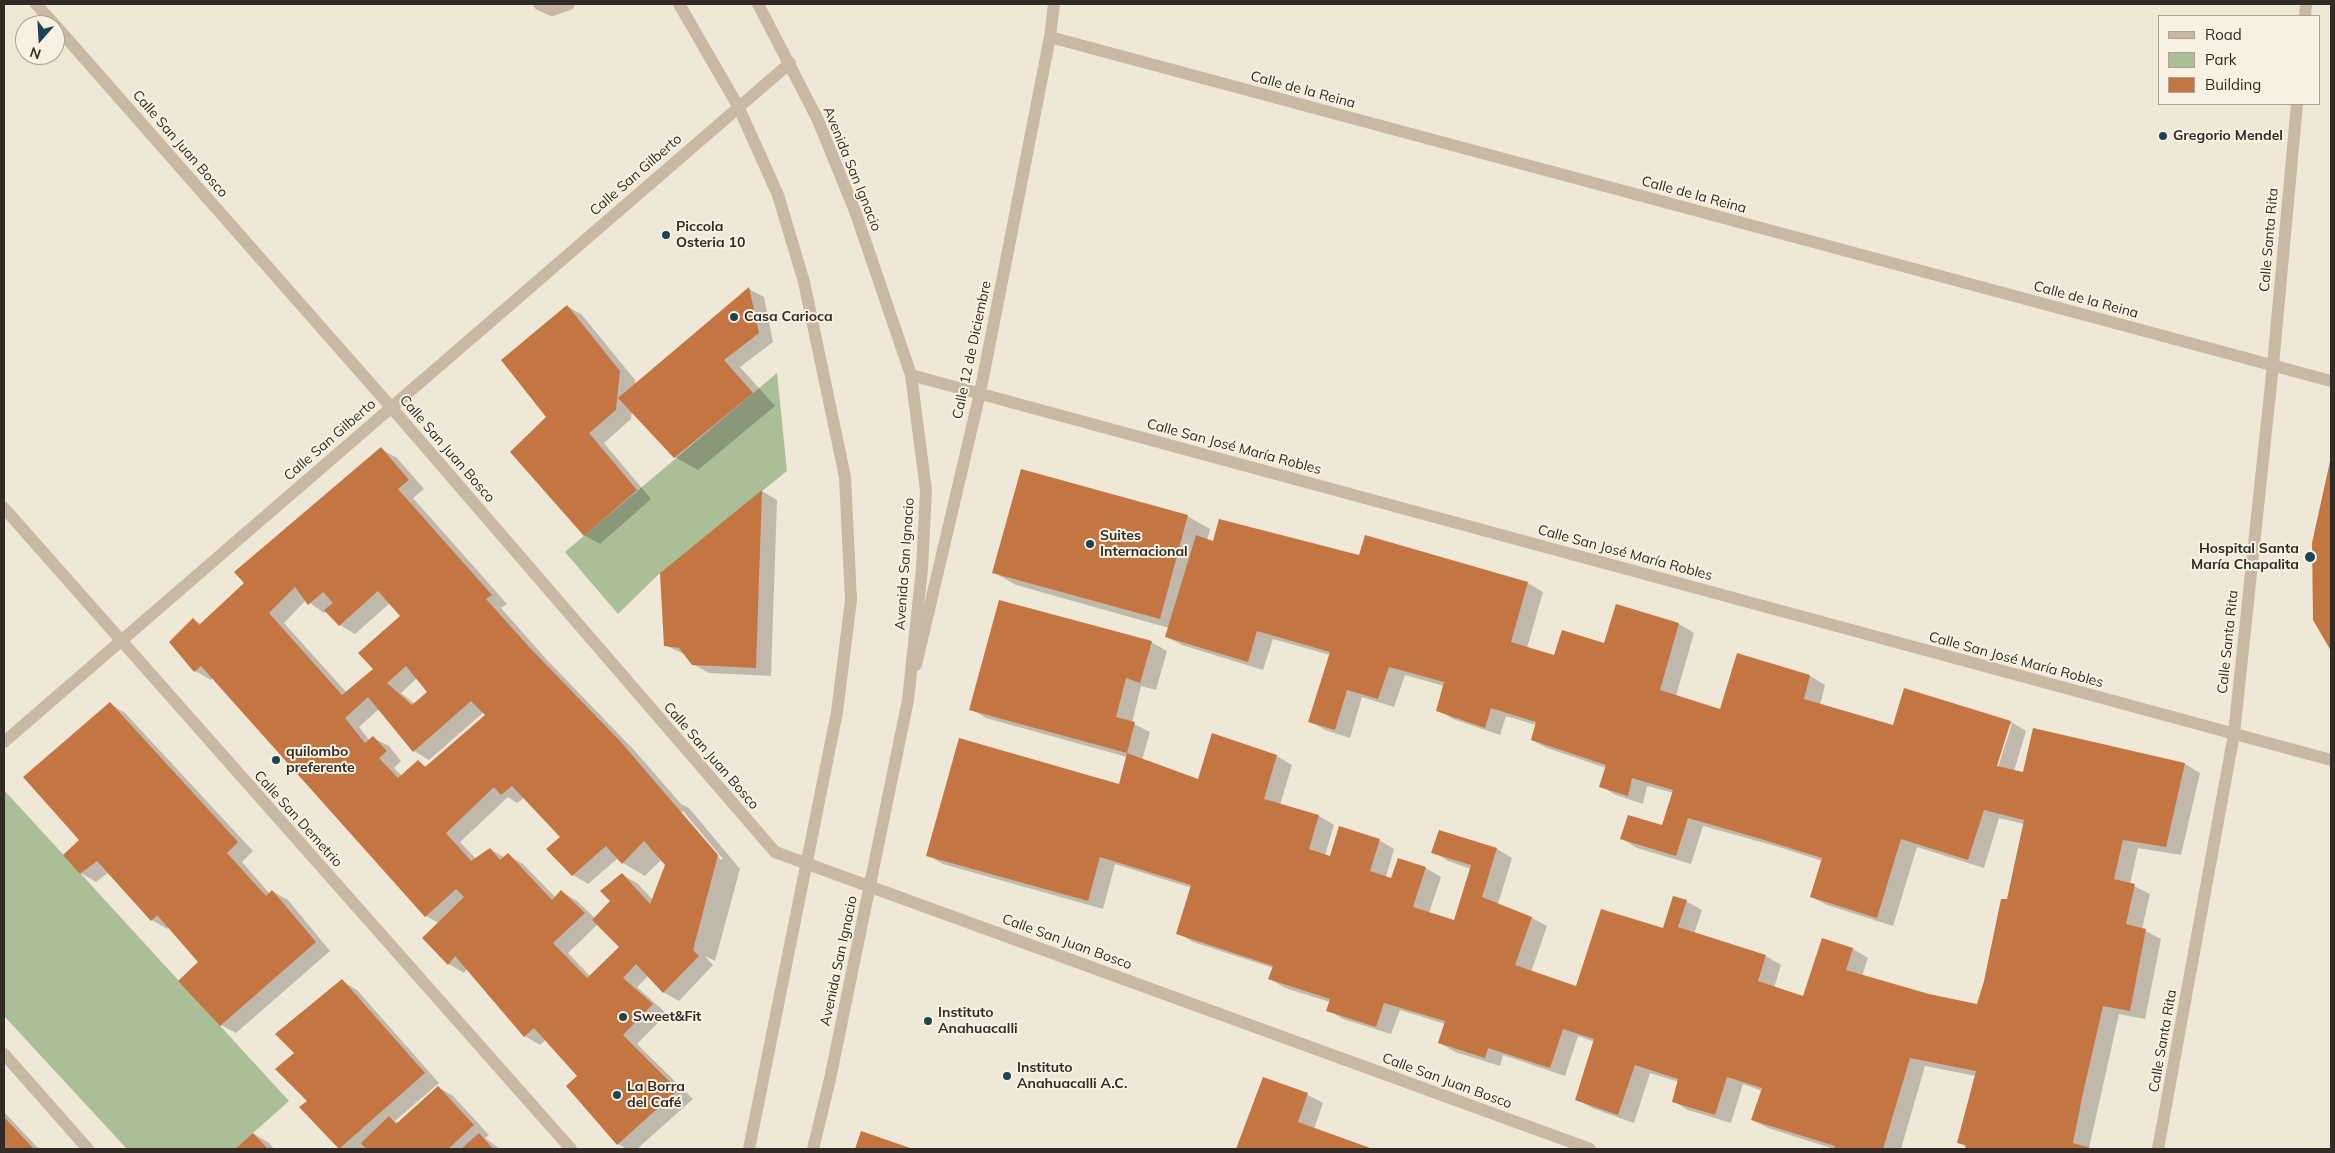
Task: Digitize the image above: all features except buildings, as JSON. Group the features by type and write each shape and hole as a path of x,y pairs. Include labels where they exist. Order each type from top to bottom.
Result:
{"street":[{"name":"Calle San Juan Bosco","path":"36,4 46,15"},
{"path":"539,4 552,10 569,4"},
{"path":"680,4 738,106 778,195 804,282 845,477 851,600 837,712 749,1149"},
{"name":"Avenida San Ignacio","path":"758,4 817,118 855,211 911,375 926,490 922,569 908,700 813,1149"},
{"name":"Calle 12 de Diciembre","path":"908,700 980,394 1050,37 1054,4"},
{"name":"Calle San Juan Bosco","path":"65,36 391,407 775,852 1590,1149"},
{"name":"Calle de la Reina","path":"1050,37 2331,381"},
{"name":"Calle San Gilberto","path":"4,742 790,63"},
{"name":"Calle Santa Rita","path":"2158,1149 2234,734 2297,105"},
{"name":"Calle San José María Robles","path":"911,375 2331,760"},
{"name":"Calle San Demetrio","path":"4,508 571,1149"},
{"path":"4,1054 88,1149"}],"green space":[{"path":"777,373 787,471 660,573 618,614 565,552"},
{"path":"4,790 289,1101 235,1149 127,1149 4,1016"}],"place":[{"name":"Gregorio Mendel","path":"2163,136"},
{"name":"Piccola Osteria 10","path":"666,235"},
{"name":"Casa Carioca","path":"734,317"},
{"name":"Suites Internacional","path":"1090,544"},
{"name":"Hospital Santa María Chapalita","path":"2310,557"},
{"name":"quilombo preferente","path":"276,760"},
{"name":"Sweet&Fit","path":"623,1017"},
{"name":"Instituto Anahuacalli","path":"928,1021"},
{"name":"Instituto Anahuacalli A.C.","path":"1007,1076"},
{"name":"La Borra del Café","path":"617,1095"}]}
